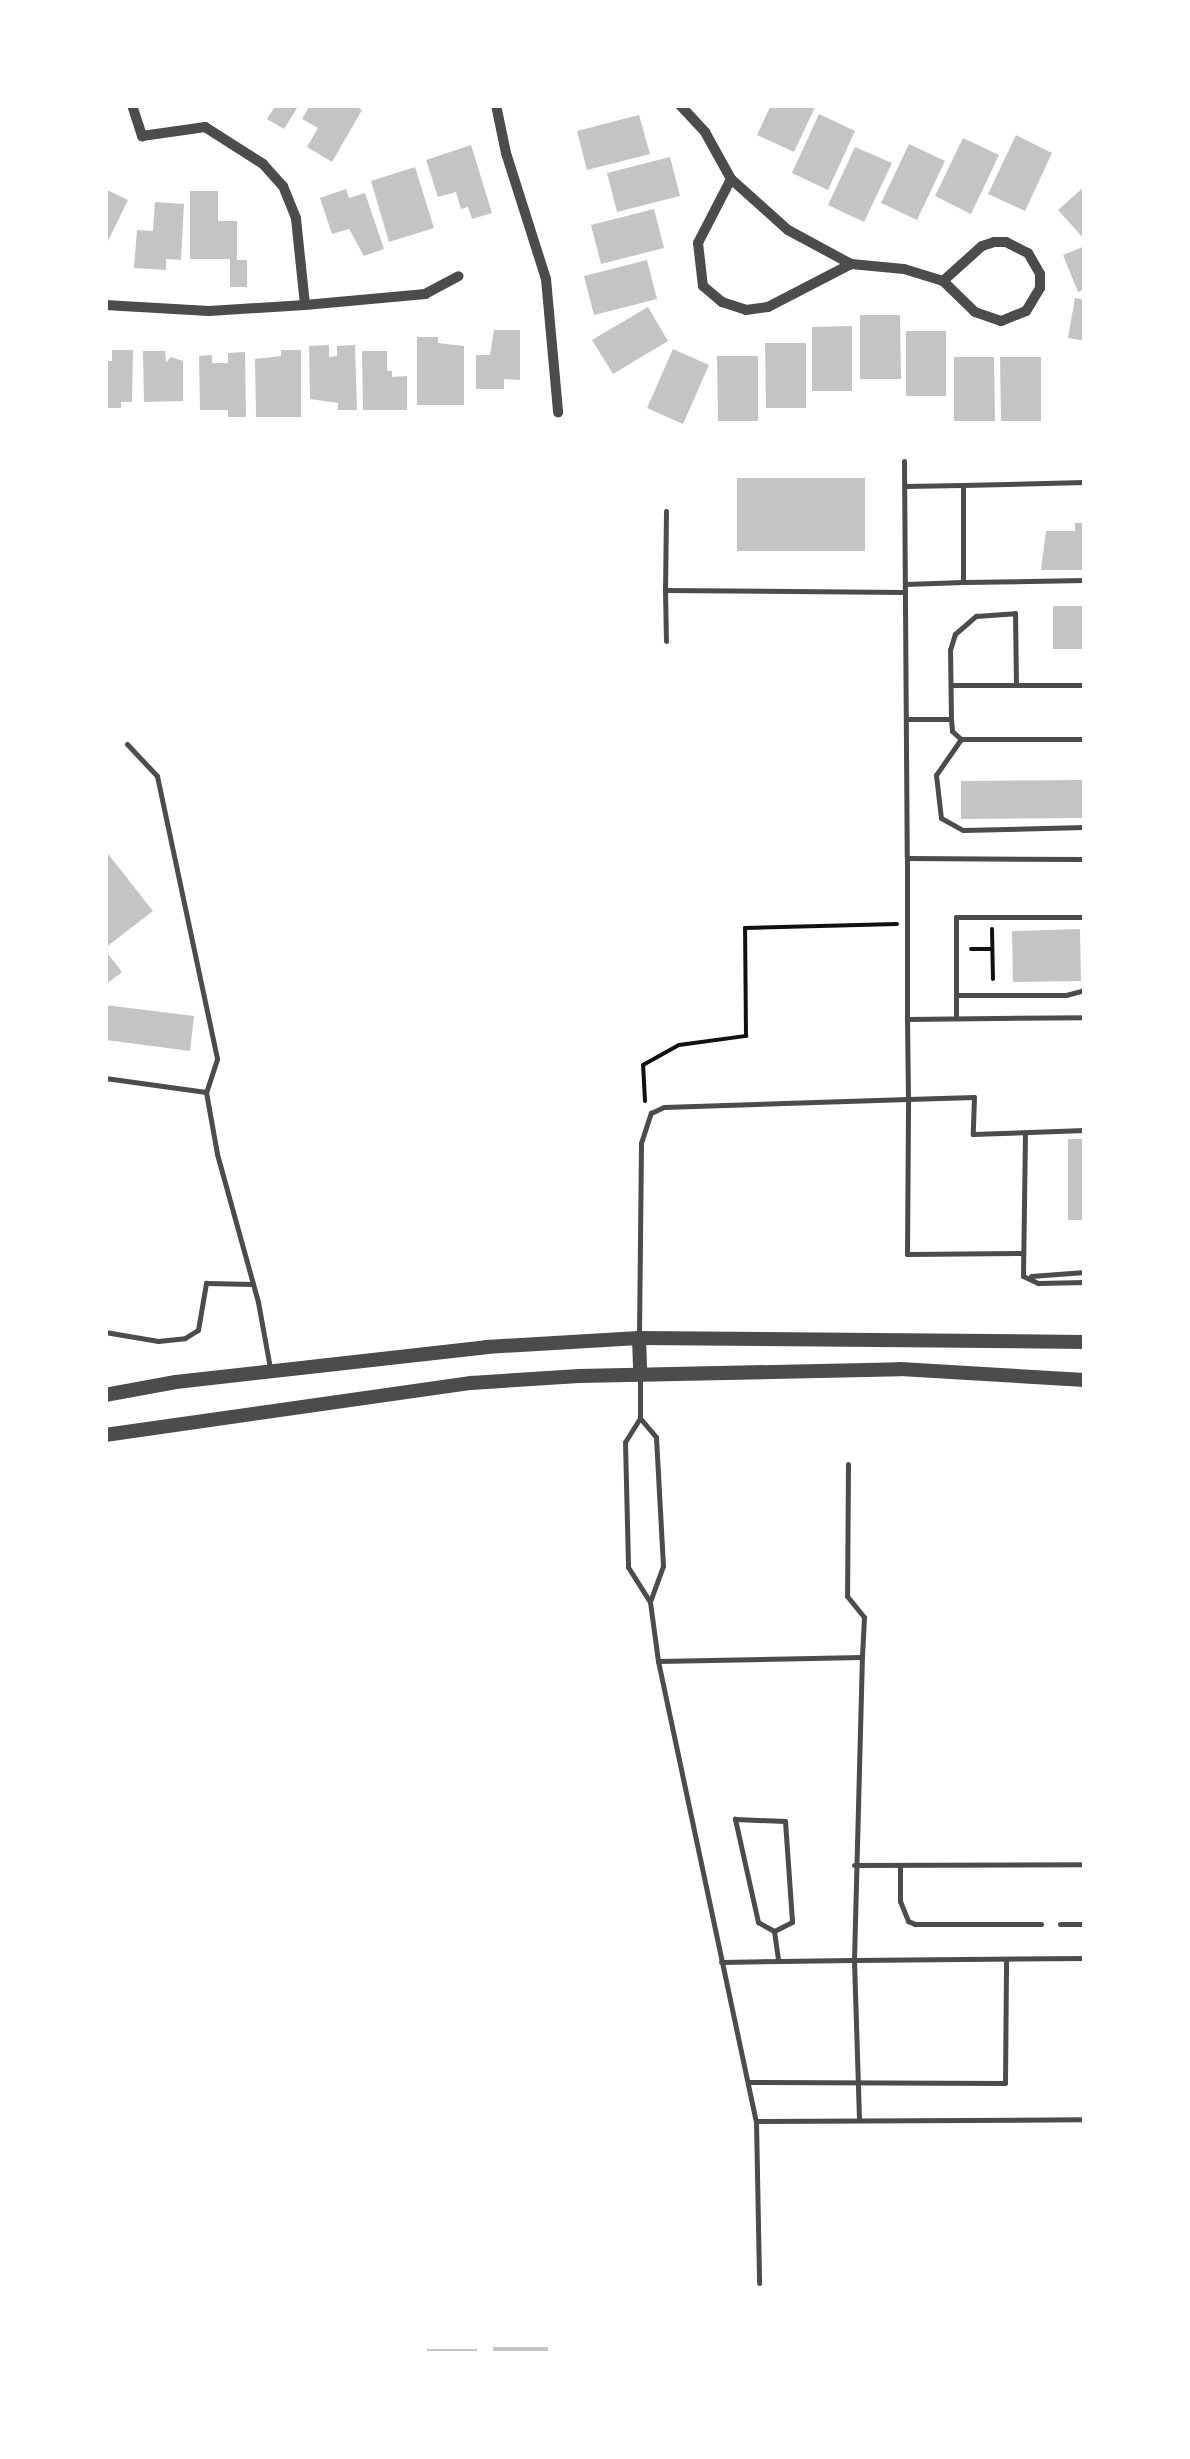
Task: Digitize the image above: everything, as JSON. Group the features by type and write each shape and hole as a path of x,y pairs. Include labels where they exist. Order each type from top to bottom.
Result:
{"street":[{"path":"132,105 142,136 205,127 263,164 283,186 296,219 305,305"},
{"path":"496,105 506,153 546,279 558,412"},
{"path":"680,105 705,132 731,179 788,230 852,264 904,269 944,281 976,312 1001,321 1026,312 1040,288 1040,274 1028,253 1006,242 982,246 944,281"},
{"path":"731,179 698,243 703,286 722,302 746,310 768,306 852,264"},
{"path":"105,305 208,311 305,305 425,294 459,276"},
{"path":"105,1396 176,1382 486,1347 639,1338 1085,1342"},
{"path":"639,1338 640,1373"},
{"path":"105,1436 470,1383 640,1373 900,1369 1085,1380"}],"lane":[{"path":"904,461 907,1254 1024,1252"},
{"path":"905,486 1085,482"},
{"path":"963,485 963,582"},
{"path":"666,511 666,642"},
{"path":"665,590 905,588 963,582 1085,580"},
{"path":"1016,685 1015,614 981,614 962,624 951,642 950,685 952,730 961,739 1085,739"},
{"path":"950,685 1085,685"},
{"path":"906,719 950,719"},
{"path":"961,739 936,776 941,818 963,830 1085,827"},
{"path":"127,744 157,776 217,1058 206,1092 271,1373"},
{"path":"907,858 1085,858"},
{"path":"956,1018 956,917 1085,917"},
{"path":"956,996 1066,996 1085,990"},
{"path":"907,1018 1085,1017"},
{"path":"105,1078 206,1092"},
{"path":"639,1338 642,1144 646,1122 664,1106 974,1097 973,1134 1085,1130"},
{"path":"1025,1132 1027,1276"},
{"path":"1027,1276 1085,1272"},
{"path":"1027,1276 1038,1283 1085,1282"},
{"path":"105,1332 158,1340 185,1338 198,1330 206,1284 253,1284"},
{"path":"640,1373 640,1418 625,1442 628,1568 650,1602 658,1662 756,2121 759,2284"},
{"path":"640,1418 656,1437 663,1566 650,1602"},
{"path":"848,1464 847,1596 864,1617 854,1865 859,2120"},
{"path":"658,1662 862,1657"},
{"path":"735,1819 785,1822 792,1922 774,1930 758,1922 735,1819"},
{"path":"854,1865 1085,1864"},
{"path":"900,1865 900,1901 908,1921 1040,1924"},
{"path":"1060,1924 1085,1924"},
{"path":"774,1930 778,1961"},
{"path":"748,2082 1005,2083 1006,1958"},
{"path":"721,1962 1085,1958"},
{"path":"756,2121 1085,2119"}],"path":[{"path":"646,1122 643,1064 680,1045 746,1036 746,928 907,924"},
{"path":"993,979 992,928 1004,927"},
{"path":"971,949 992,949"}],"building":[{"path":"276,105 299,105 284,129 267,119"},
{"path":"310,105 353,105 362,110 332,162 307,147 318,128 302,119"},
{"path":"771,105 816,105 794,152 757,135"},
{"path":"819,114 855,131 828,190 792,173"},
{"path":"639,115 650,154 587,170 577,131"},
{"path":"1016,135 1052,153 1025,211 988,194"},
{"path":"963,138 999,155 971,214 935,196"},
{"path":"909,144 945,161 917,220 881,203"},
{"path":"471,145 492,213 472,219 468,207 461,209 456,192 438,197 426,160"},
{"path":"855,147 892,163 864,222 828,205"},
{"path":"670,157 680,196 617,212 607,173"},
{"path":"415,167 434,228 389,242 371,181"},
{"path":"1085,186 1085,240 1058,210"},
{"path":"105,189 128,200 105,247"},
{"path":"346,189 349,198 365,193 384,249 364,256 349,229 332,234 320,198"},
{"path":"190,191 218,191 218,221 237,221 237,260 247,260 247,287 230,287 230,259 190,259"},
{"path":"155,202 184,204 181,260 166,259 166,270 134,268 137,230 153,231"},
{"path":"654,209 664,248 601,264 591,225"},
{"path":"1085,246 1085,289 1078,292 1063,255"},
{"path":"647,260 657,299 594,315 584,276"},
{"path":"1075,298 1085,300 1085,341 1068,338"},
{"path":"648,307 668,341 613,374 592,340"},
{"path":"860,315 900,315 901,379 860,379"},
{"path":"852,326 852,391 812,391 812,327"},
{"path":"494,330 520,330 520,380 504,379 504,389 476,389 476,355 490,355"},
{"path":"906,331 946,331 946,396 906,396"},
{"path":"417,337 438,337 438,343 464,346 464,405 417,405"},
{"path":"765,343 806,343 806,408 766,408"},
{"path":"329,345 329,357 337,356 337,346 355,345 357,410 338,410 338,403 310,399 309,346"},
{"path":"673,349 709,365 683,424 647,408"},
{"path":"112,350 133,350 132,402 121,402 121,408 105,408 105,361 112,361"},
{"path":"281,350 301,350 301,417 256,417 255,359 281,356"},
{"path":"143,351 165,351 166,362 171,357 183,361 183,401 144,402"},
{"path":"362,351 387,351 387,371 392,371 392,377 407,376 407,410 363,410"},
{"path":"245,352 246,417 228,417 228,410 200,410 199,356 212,355 212,363 228,363 228,353"},
{"path":"717,356 758,356 758,421 718,421"},
{"path":"954,357 994,357 995,421 954,421"},
{"path":"1000,357 1041,357 1041,421 1001,421"},
{"path":"737,478 865,478 865,551 737,551"},
{"path":"1075,523 1085,523 1085,570 1041,570 1046,531 1075,531"},
{"path":"1053,606 1085,606 1085,649 1053,649"},
{"path":"1085,780 1085,818 961,819 961,781"},
{"path":"105,850 153,911 105,948"},
{"path":"1080,929 1081,981 1013,982 1012,931"},
{"path":"105,950 122,972 105,985"},
{"path":"105,1005 194,1016 190,1051 106,1040"},
{"path":"1068,1139 1085,1139 1085,1220 1068,1220"},
{"path":"493,2347 548,2347 548,2354 493,2354"},
{"path":"427,2349 477,2349 477,2354 427,2354"}]}
